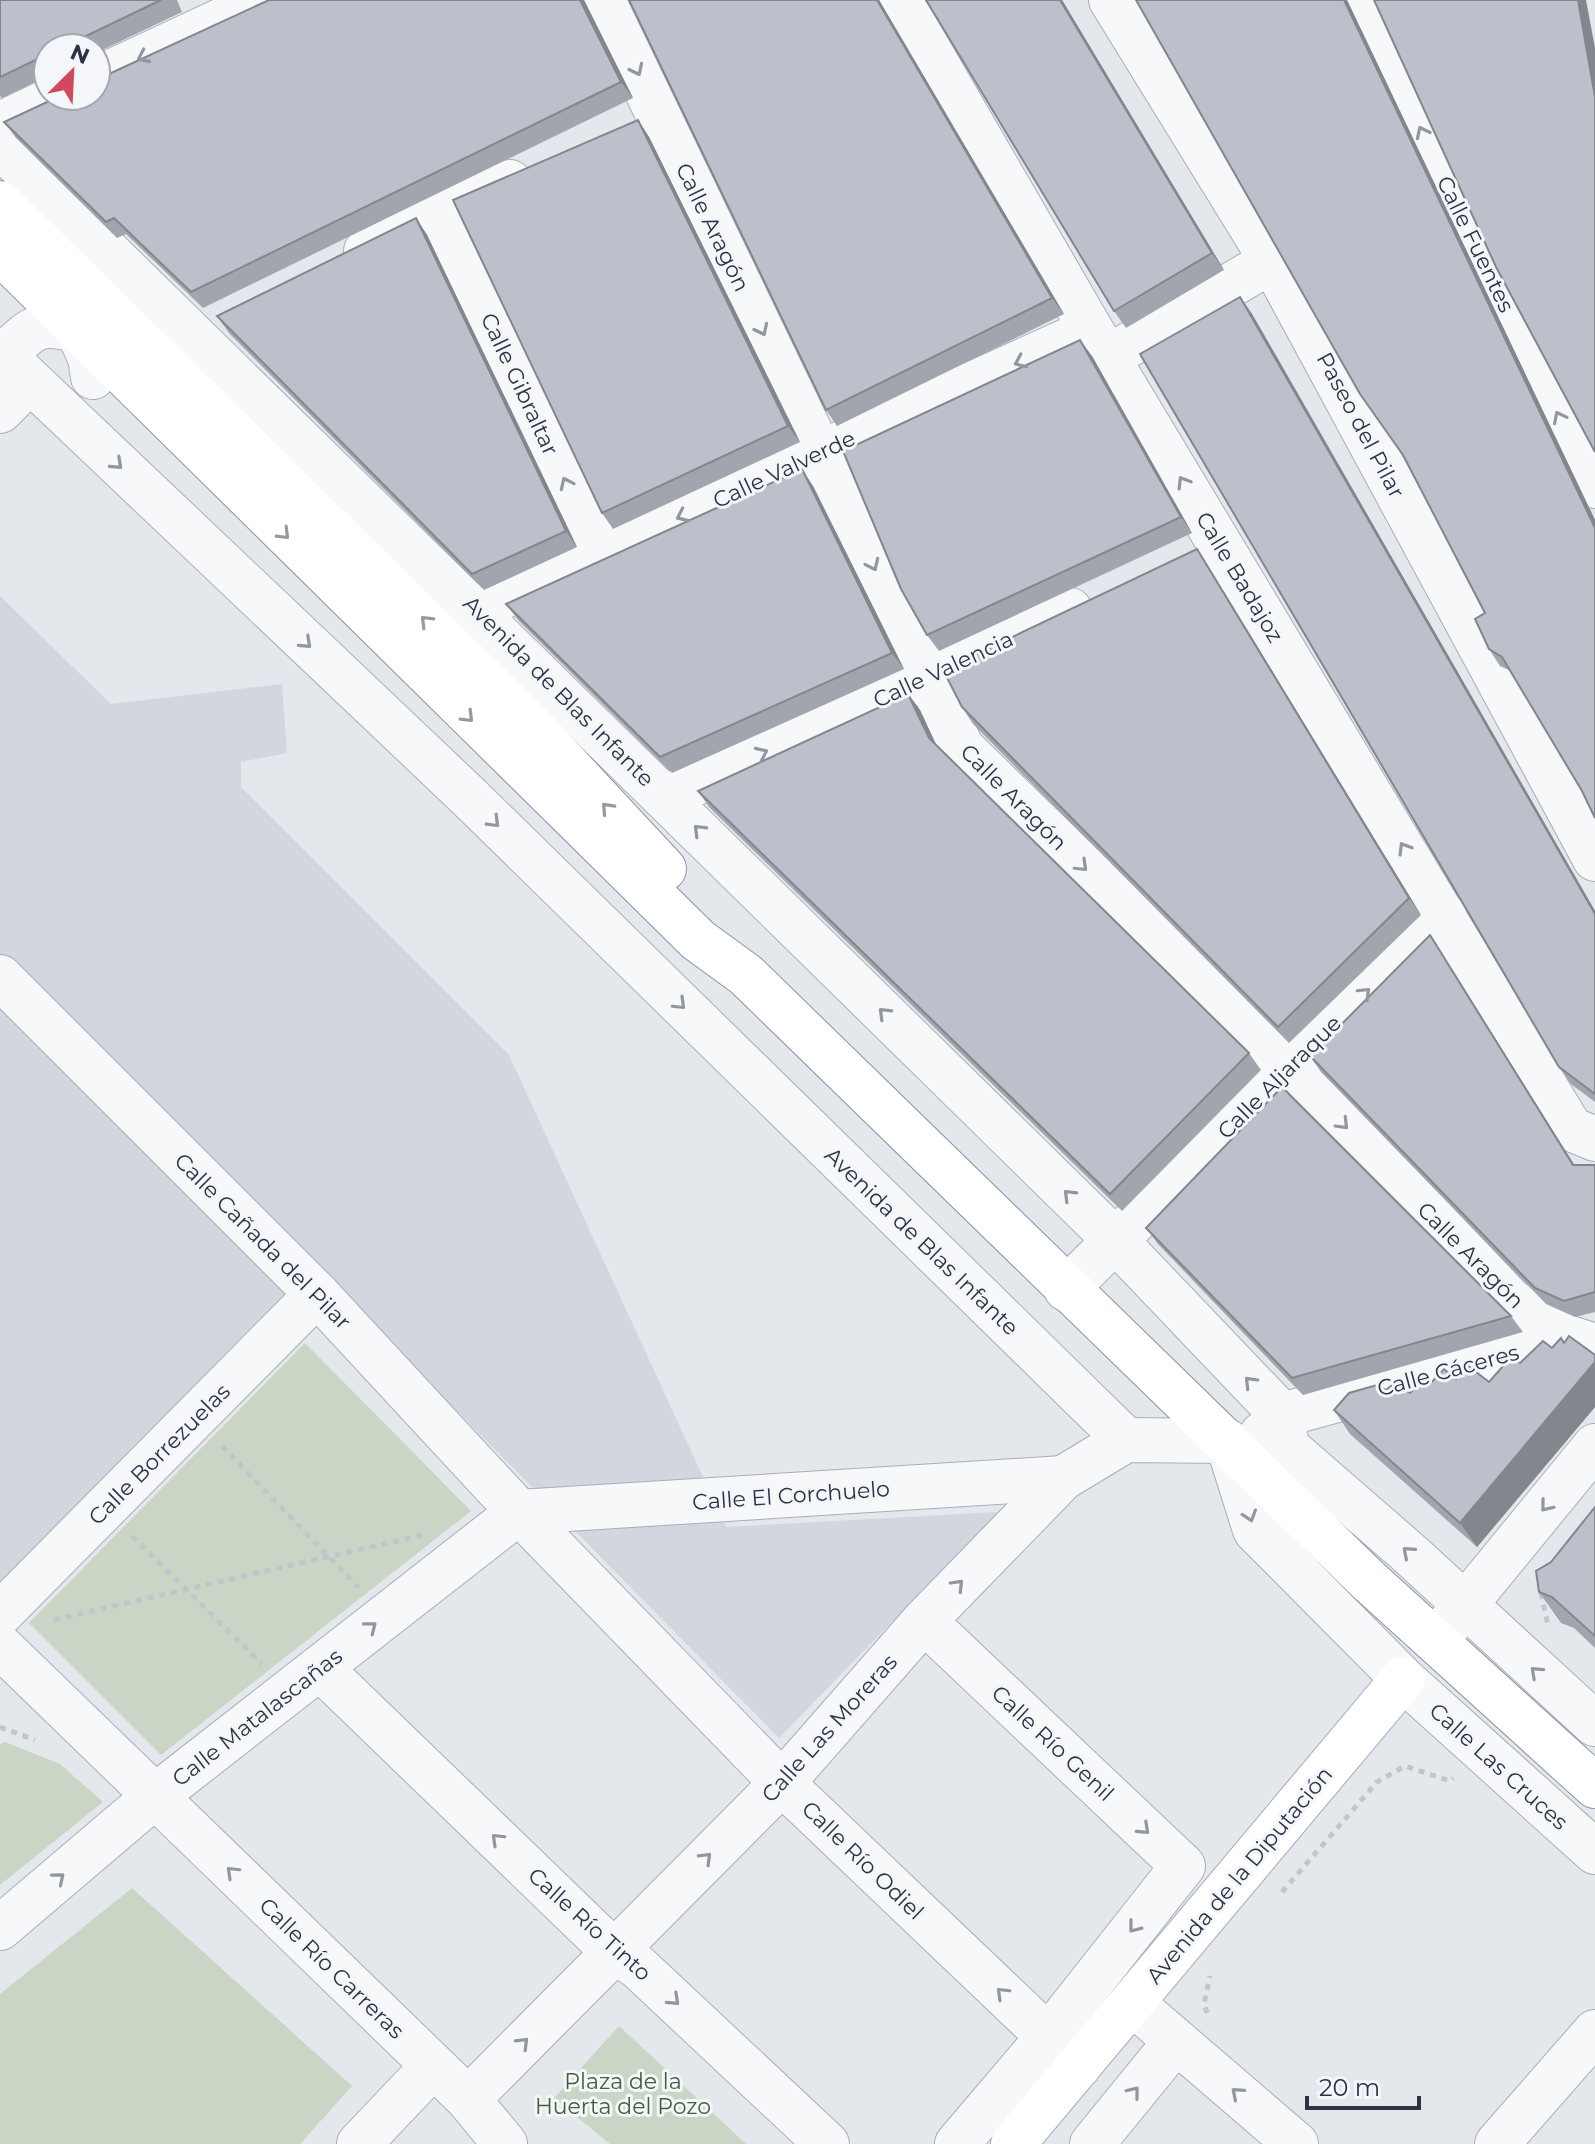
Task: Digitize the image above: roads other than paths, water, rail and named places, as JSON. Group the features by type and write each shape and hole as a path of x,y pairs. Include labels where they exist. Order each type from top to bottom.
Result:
{"main road":[{"name":"Avenida de Blas Infante","path":"0,203 533,728 715,925 746,975"},
{"path":"0,226 75,301 78,331 124,350 261,483 305,503"},
{"name":"Avenida de Blas Infante","path":"0,252 27,352 78,331 111,378 698,940 746,975 1066,1289 1434,1641"},
{"path":"1434,1641 1595,1786"},
{"name":"Avenida de la Diputación","path":"1013,2144 1403,1679"}],"street":[{"path":"112,69 200,14 265,0"},
{"name":"Calle Aragón","path":"603,0 962,748 1289,1067 1511,1301 1581,1342"},
{"name":"Calle Badajoz","path":"900,0 1100,344 1444,915 1583,1134"},
{"name":"Paseo del Pilar","path":"1111,0 1272,261 1595,859"},
{"name":"Calle Fuentes","path":"1359,0 1595,486"},
{"path":"0,124 32,109"},
{"path":"616,131 657,112"},
{"name":"Avenida de Blas Infante","path":"0,146 195,333 1115,1240 1284,1431 1465,1605"},
{"path":"331,268 549,163"},
{"name":"Calle Gibraltar","path":"440,215 600,553"},
{"name":"Calle Valverde","path":"476,609 821,452 1100,344 1272,261"},
{"path":"195,333 236,314"},
{"path":"0,411 27,352 111,378"},
{"name":"Avenida de Blas Infante","path":"27,352 467,795 1126,1440"},
{"path":"1177,560 1219,541"},
{"name":"Calle Valencia","path":"666,797 1107,593"},
{"name":"Calle Aljaraque","path":"1115,1240 1444,915"},
{"name":"Calle Cañada del Pilar","path":"0,977 317,1294 519,1512"},
{"path":"1066,1289 1115,1240"},
{"name":"Calle Borrezuelas","path":"0,1614 317,1294"},
{"name":"Calle Cáceres","path":"1284,1431 1581,1342"},
{"name":"Avenida de Blas Infante","path":"1174,1390 1284,1431"},
{"path":"1126,1440 1227,1441"},
{"name":"Calle Las Moreras","path":"468,2099 782,1783 924,1621 1063,1478 1126,1440"},
{"name":"Avenida de Blas Infante","path":"1227,1441 1255,1530 1403,1679"},
{"name":"Avenida de la Diputación","path":"1403,1679 1595,1446"},
{"name":"Calle El Corchuelo","path":"519,1512 1063,1478"},
{"name":"Calle Matalascañas","path":"0,1928 154,1797 519,1512"},
{"name":"Calle Río Odiel","path":"519,1512 782,1783 1079,2066"},
{"path":"1465,1605 1595,1724"},
{"name":"Calle Río Genil","path":"924,1621 1183,1866"},
{"name":"Calle Río Carreras","path":"8,1668 154,1797 468,2099 505,2144"},
{"name":"Calle Río Tinto","path":"320,1668 613,1951 637,1966 827,2144"},
{"name":"Calle Las Cruces","path":"1403,1679 1595,1852"},
{"name":"Avenida de la Diputación","path":"957,2144 1048,2037 1183,1866"},
{"path":"1132,2003 1296,2144"},
{"path":"1497,2144 1595,2032"},
{"path":"1092,2144 1185,2048"},
{"path":"359,2144 433,2066"}],"park label":[{"name":"Plaza de la Huerta del Pozo","path":"623,2094"}]}
